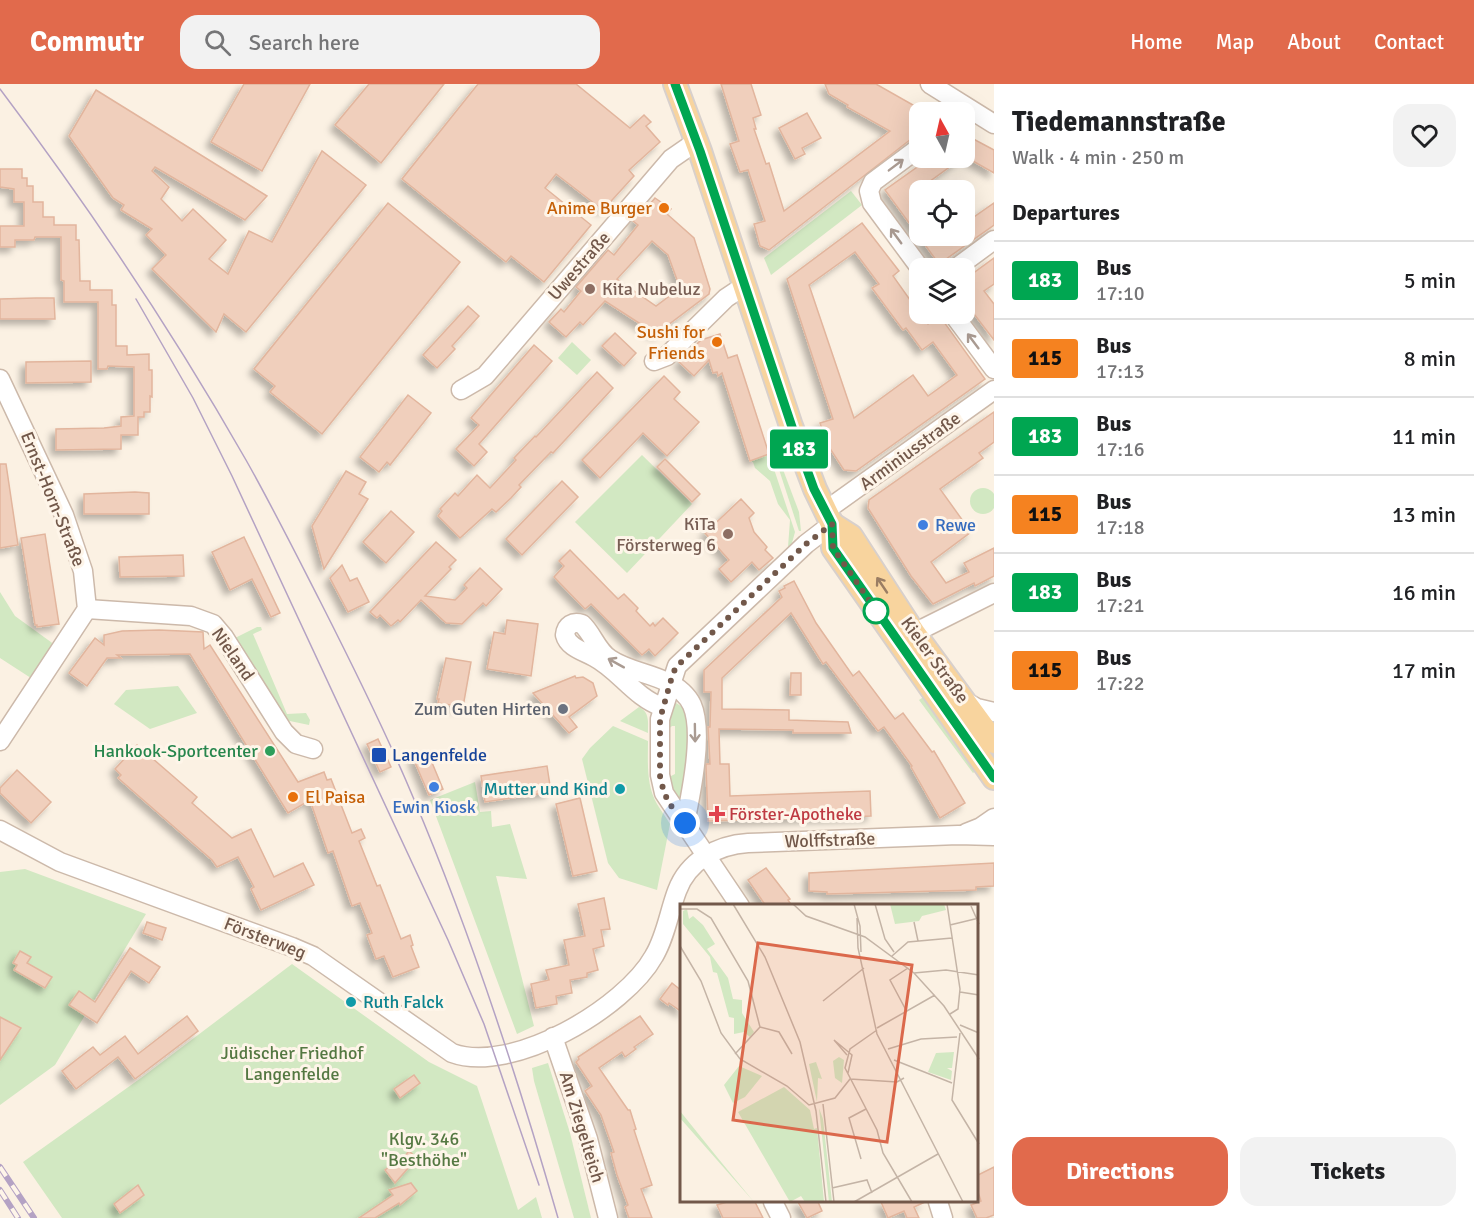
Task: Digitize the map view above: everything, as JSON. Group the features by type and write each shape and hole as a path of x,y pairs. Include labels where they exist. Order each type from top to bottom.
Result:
{"main road":[{"name":"Kieler Straße","path":"675,84 697,141 794,435 828,518 833,548 994,778"},
{"name":"Kieler Straße","path":"828,518 851,536 914,633 994,742"}],"street":[{"path":"930,84 954,102"},
{"path":"975,115 994,124"},
{"name":"Uwestraße","path":"461,390 485,376 671,159 697,141"},
{"path":"909,155 873,182 869,190 872,203 913,258"},
{"path":"970,258 994,240"},
{"path":"654,361 667,356 726,298 744,286"},
{"path":"960,324 994,369"},
{"name":"Ernst-Horn-Straße","path":"0,379 64,515 83,571 87,609"},
{"name":"Arminiusstraße","path":"828,518 994,390"},
{"path":"739,904 685,823 674,811 661,786 658,731 662,707 677,666 806,544 828,518"},
{"path":"914,633 994,593"},
{"path":"0,741 87,609"},
{"name":"Nieland","path":"87,609 191,616 213,624 224,637 284,732 296,744 313,749"},
{"path":"662,707 642,696 596,657 571,645 566,640 565,631 573,623 582,624 592,635 601,652 608,658 627,669 671,683 681,691 692,706 696,729 693,786 685,823"},
{"path":"963,700 977,708 994,712"},
{"name":"Wolffstraße","path":"958,835 981,827 994,818"},
{"name":"Försterweg","path":"0,830 60,862 313,956 452,1053 465,1058 485,1059 507,1055 554,1037 588,1018 624,992 641,975 655,955 681,881 705,856"},
{"name":"Wolffstraße","path":"705,856 720,848 738,843 958,835 994,836"},
{"name":"Am Ziegelteich","path":"554,1037 588,1139 608,1218"},
{"path":"774,1203 782,1218"},
{"path":"938,1203 943,1218"}],"green space":[{"path":"851,191 862,205 771,275 764,258"},
{"path":"572,342 591,360 577,375 558,358"},
{"path":"773,451 776,451 799,512 801,531 799,531"},
{"path":"769,454 795,532 792,543 788,547 790,520 778,504 770,481 750,461"},
{"path":"642,455 692,504 627,573 575,522"},
{"path":"983,488 992,492 994,507 992,510 983,514 974,510 970,501 974,492"},
{"path":"0,592 15,616 55,645 34,680 0,658"},
{"path":"261,627 262,630 253,634 287,714 306,713 310,720 309,725 285,720 235,638"},
{"path":"178,686 197,713 150,729 114,704 126,690"},
{"path":"925,696 978,769 973,773 919,700"},
{"path":"676,703 684,708 689,730 688,768 681,802 665,779 675,774 675,726 665,732 673,704"},
{"path":"639,707 647,715 648,733 620,721"},
{"path":"613,726 648,741 648,773 653,797 670,824 657,890 619,878 608,863 582,759"},
{"path":"475,782 480,812 491,811 492,827 510,824 527,879 496,876 534,1026 517,1034 430,800"},
{"path":"25,869 146,914 55,1065 0,1105 0,872"},
{"path":"292,964 429,1062 477,1086 518,1210 536,1197 542,1218 62,1218 23,1162 141,1078"},
{"path":"548,1063 570,1133 591,1218 574,1218 534,1081 532,1068"}],"building":[{"path":"244,84 310,84 262,171 211,142"},
{"path":"369,84 444,84 381,163 335,125"},
{"path":"478,84 576,84 630,128 644,115 651,122 646,126 660,142 629,170 634,176 603,210 556,174 545,188 591,225 544,282 511,256 506,262 402,179"},
{"path":"721,84 751,84 761,115 753,118 756,129 754,129 766,164 769,163 784,211 890,131 829,94 825,84 876,84 909,103 909,141 769,250 760,246 754,224 765,221 748,170 740,172 730,144 739,141"},
{"path":"96,90 267,196 245,220 155,167 152,171 169,187 161,199 182,221 193,209 226,240 209,259 228,274 249,231 272,242 322,151 366,185 246,332 224,314 216,332 152,269 166,255 146,235 152,229 121,210 124,205 113,198 69,136"},
{"path":"807,113 821,138 802,148 805,154 795,159 779,128"},
{"path":"975,140 994,150 994,173 975,162"},
{"path":"916,168 948,168 932,180 909,180 909,223 885,190"},
{"path":"0,169 22,169 22,178 27,178 27,186 33,186 33,202 43,202 43,217 54,217 54,225 76,225 76,240 79,240 80,281 90,281 90,290 112,290 112,305 116,305 116,346 127,346 127,355 149,354 149,370 152,370 150,412 144,412 144,417 138,417 138,435 121,435 121,449 56,450 56,429 121,426 121,417 134,416 134,367 108,366 107,369 98,369 98,302 64,302 64,281 61,280 61,237 15,240 15,247 0,247 0,226 24,226 24,202 14,202 14,189 0,187"},
{"path":"655,198 671,209 667,214 694,238 710,289 709,294 656,334 605,301 583,325 580,322 566,337 549,322 561,309 564,312 581,291 576,287 608,250 614,255 638,225 633,221 647,204 649,205","holes":["652,241 668,255 680,288 656,306 617,279"]},
{"path":"388,203 460,262 322,434 270,392 275,386 254,369"},
{"path":"994,203 994,225 975,238 975,216"},
{"path":"862,223 899,271 893,276 909,299 909,324 945,324 985,379 856,471 844,470 827,444 820,423 833,419 787,279","holes":["855,252 879,284 872,288 903,330 906,328 922,350 933,342 957,375 928,396 913,375 854,418 809,285"]},
{"path":"926,246 964,246 947,258 935,258"},
{"path":"994,258 994,284 984,291 994,304 994,340 975,315 975,272"},
{"path":"54,298 55,319 0,319 0,299"},
{"path":"468,306 479,316 452,346 455,349 437,368 423,355"},
{"path":"615,333 636,353 624,366 602,346"},
{"path":"720,334 728,358 737,355 769,454 750,461 722,373 718,376 717,372 713,373 709,360 694,376 679,362 701,340"},
{"path":"534,345 552,361 479,444 487,452 474,466 456,449 479,425 471,418"},
{"path":"91,361 91,382 26,383 26,362"},
{"path":"597,372 613,388 553,453 551,452 519,485 521,487 511,498 496,512 492,509 460,538 438,516 442,511 440,509 455,493 458,496 477,475 490,488 516,460 514,458"},
{"path":"664,376 680,392 674,399 699,422 667,456 643,433 600,478 582,460"},
{"path":"408,395 431,413 390,465 387,462 379,472 360,457"},
{"path":"994,412 994,442 979,453 983,458 940,489 971,532 931,562 946,583 969,572 964,563 994,548 994,576 975,586 974,583 933,604 911,576 868,508 869,500"},
{"path":"665,459 700,494 692,502 657,467"},
{"path":"0,464 6,464 18,545 0,548"},
{"path":"346,471 366,482 359,494 368,499 324,569 312,526"},
{"path":"562,481 578,497 522,555 506,539"},
{"path":"149,493 149,514 84,514 84,494"},
{"path":"741,499 754,513 749,518 754,532 773,558 759,570 752,562 731,582 719,569 729,560 705,533"},
{"path":"391,511 414,532 386,563 363,542"},
{"path":"45,534 59,624 37,627 21,538"},
{"path":"244,537 280,613 271,617 252,579 230,590 212,552"},
{"path":"436,542 456,560 449,567 451,569 425,596 455,600 467,588 464,585 480,568 502,589 486,606 483,603 462,624 446,623 421,600 400,622 398,620 391,626 380,615 377,618 370,612"},
{"path":"570,550 618,599 624,594 638,608 636,611 650,626 653,623 655,626 663,618 678,633 655,656 649,649 642,655 591,604 585,609 554,577 564,566 559,561"},
{"path":"183,555 184,576 120,577 119,557"},
{"path":"342,565 350,581 357,578 369,602 348,612 330,578"},
{"path":"794,581 816,623 853,676 859,671 895,719 903,713 932,752 934,751 965,803 940,818 912,766 884,727 878,731 826,662 823,664 791,613 722,678 722,709 789,710 789,720 848,722 851,733 719,729 720,764 729,764 730,796 870,791 871,816 708,821 706,764 710,764 708,727 710,727 711,692 704,692 704,670 782,597 779,591 785,588 784,586"},
{"path":"507,620 538,624 531,676 487,669 494,632 505,634"},
{"path":"122,631 203,632 204,649 210,645 298,782 324,772 327,780 331,779 352,833 361,829 365,838 359,841 377,886 380,885 401,939 410,935 413,945 411,946 419,967 393,977 384,956 376,959 367,935 372,933 360,903 352,906 333,851 328,853 310,800 288,813 190,654 117,655 121,658 107,658 87,686 69,673 95,638 104,645 104,635"},
{"path":"446,658 471,662 463,707 438,703"},
{"path":"791,673 801,673 801,695 790,695"},
{"name":"Zum Guten Hirten","path":"575,676 576,678 583,677 593,683 597,696 569,717 577,727 569,733 533,693"},
{"path":"378,739 391,767 380,772 367,744"},
{"path":"137,745 197,797 192,803 232,838 251,829 274,877 303,863 314,885 261,910 251,889 254,887 238,857 217,867 212,860 118,778 121,775 115,769"},
{"path":"428,753 443,789 429,795 413,758"},
{"path":"547,766 551,792 485,802 481,776"},
{"path":"17,770 51,802 31,823 0,793 0,788"},
{"path":"580,798 597,871 573,876 556,804"},
{"path":"994,863 994,886 976,887 976,890 827,894 827,892 809,891 809,873"},
{"path":"766,868 790,899 788,900 791,904 765,904 748,880"},
{"path":"604,898 610,929 601,930 604,946 593,949 598,970 587,973 587,977 570,980 572,993 556,996 557,1004 536,1008 531,984 549,980 546,970 569,965 564,940 585,936 578,904"},
{"path":"147,922 166,928 162,940 143,933"},
{"path":"130,948 160,967 149,983 131,971 97,1023 69,1005 79,991 95,1002"},
{"path":"20,951 31,957 27,963 52,977 45,988 14,970 17,965 13,963"},
{"path":"672,983 680,989 680,1011 669,1003 668,1005 660,999"},
{"path":"187,1016 198,1031 135,1079 118,1057 76,1089 62,1071 93,1047 100,1055 125,1036 138,1054"},
{"path":"640,1016 653,1034 634,1047 636,1049 625,1057 622,1052 599,1068 630,1110 652,1185 641,1189 652,1218 629,1218 625,1207 628,1205 611,1153 614,1152 601,1115 585,1091 592,1086 576,1062 578,1057"},
{"path":"0,1017 21,1028 0,1060"},
{"path":"414,1075 420,1083 400,1098 394,1089"},
{"path":"409,1151 417,1158 395,1183 385,1170 393,1164 395,1167"},
{"path":"994,1167 994,1215 986,1218 977,1218 971,1205 981,1201 979,1174"},
{"path":"411,1183 417,1191 400,1205 399,1203 375,1218 359,1218 393,1195 389,1190"},
{"path":"138,1185 144,1195 120,1213 114,1204"},
{"path":"756,1203 763,1218 723,1218 717,1205"},
{"path":"799,1203 818,1203 822,1211 807,1218"},
{"path":"881,1203 923,1203 914,1207 919,1218 907,1218 904,1211 888,1218"}],"tram line":[{"path":"0,89 98,224 160,317 218,412 265,495 357,674 434,848 474,952 558,1218"},
{"path":"136,299 193,398 232,476 448,940 484,1024 539,1185"}],"railway":[{"path":"0,1167 34,1218"},
{"path":"0,1190 18,1218"}],"bus line":[{"name":"183","path":"675,84 700,151 798,445 814,489 832,524 833,548 994,778"}],"place":[{"name":"Anime Burger","path":"664,208"},
{"name":"Kita Nubeluz","path":"590,289"},
{"name":"Sushi for Friends","path":"717,342"},
{"name":"Rewe","path":"923,525"},
{"name":"KiTa Försterweg 6","path":"728,534"},
{"name":"Zum Guten Hirten","path":"563,709"},
{"name":"Hankook-Sportcenter","path":"270,751"},
{"name":"Langenfelde","path":"379,755"},
{"name":"Ewin Kiosk","path":"434,787"},
{"name":"Mutter und Kind","path":"620,789"},
{"name":"El Paisa","path":"293,797"},
{"name":"Förster-Apotheke","path":"717,814"},
{"name":"Ruth Falck","path":"351,1002"}],"route":[{"path":"685,823 674,811 664,793 660,776 658,731 662,710 677,666 806,544 832,524 833,548 878,613 876,611"}],"park label":[{"name":"Jüdischer Friedhof Langenfelde","path":"292,1063"},
{"name":"Klgv. 346 \"Besthöhe\"","path":"424,1149"}]}
